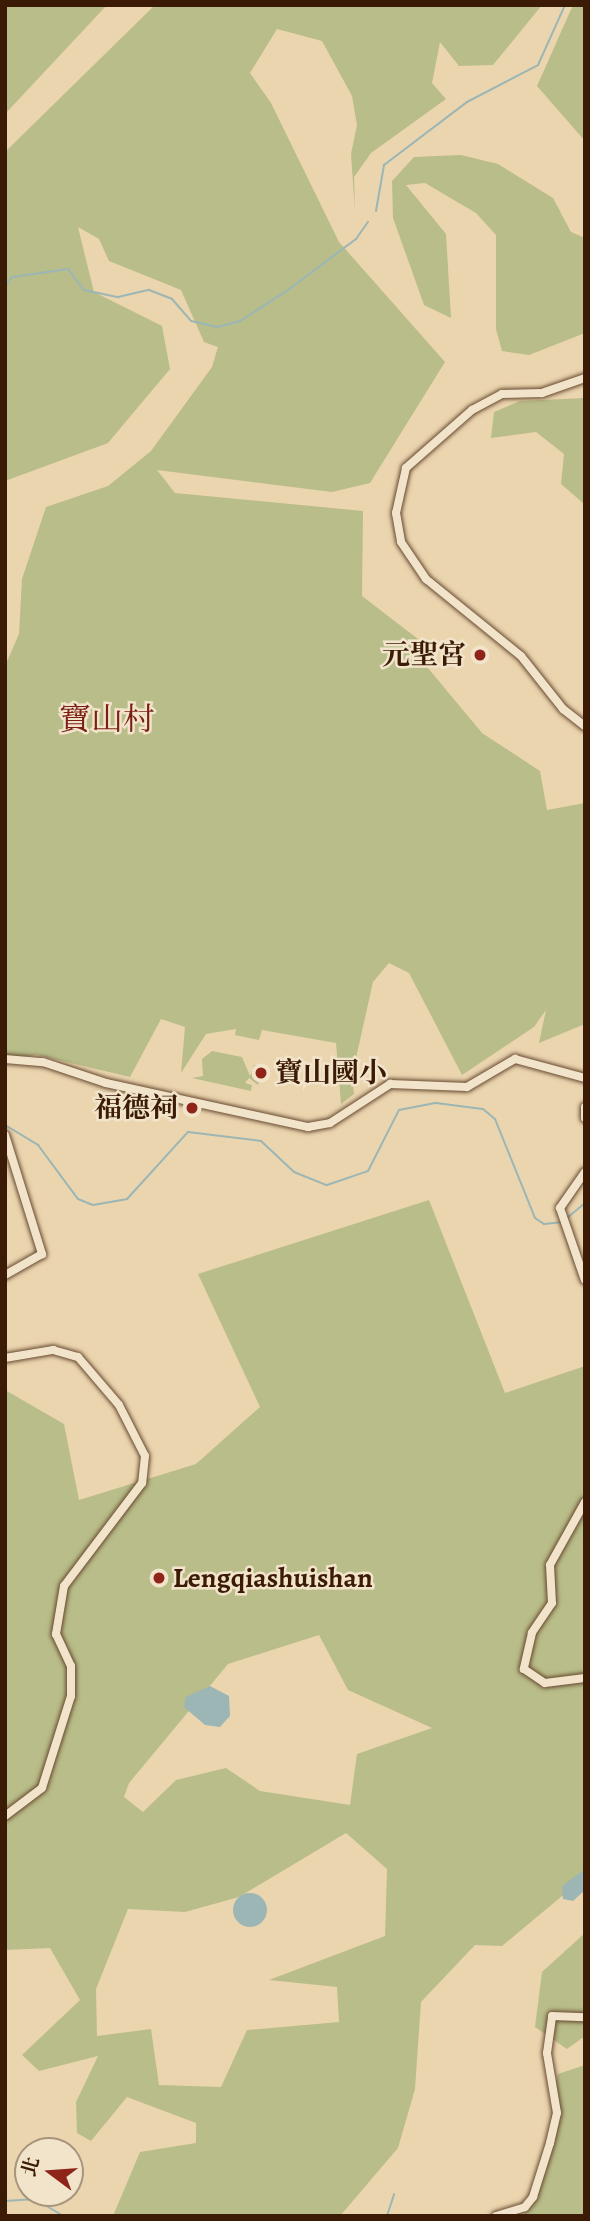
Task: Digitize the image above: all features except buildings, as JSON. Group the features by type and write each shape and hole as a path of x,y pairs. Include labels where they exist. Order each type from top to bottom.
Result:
{"street":[{"path":"585,378 542,393 502,394 472,410 406,468 396,513 401,542 426,579 521,656 556,702 585,726"},
{"path":"5,1059 43,1062 106,1083 307,1127 330,1123 390,1084 467,1087 515,1059 585,1078"},
{"path":"585,1107 585,1118"},
{"path":"5,1275 42,1254 6,1138"},
{"path":"585,1172 561,1208 563,1221 585,1280"},
{"path":"5,1357 52,1350 78,1357 120,1405 145,1456 142,1483 64,1586 56,1634 71,1666 71,1696 42,1788 5,1816"},
{"path":"585,1502 550,1565 552,1603 532,1633 524,1669 545,1683 585,1678"},
{"path":"496,2216 525,2207 533,2197 550,2143 557,2113 547,2053 552,2016 585,2017"}],"green space":[{"path":"5,5 107,5 5,114"},
{"path":"155,5 542,5 493,65 459,66 440,42 432,83 446,99 371,153 354,177 355,212 351,154 357,125 352,96 322,41 277,29 250,73 271,103 339,242 445,362 370,483 332,492 157,470 175,493 363,511 362,596 418,639 428,668 482,733 540,771 547,810 585,803 585,1024 539,1043 546,1010 534,1027 462,1075 409,973 389,963 373,982 352,1076 354,1094 341,1104 336,1043 262,1030 259,1040 235,1035 236,1029 206,1034 181,1073 185,1027 161,1019 130,1077 37,1055 5,1059 5,666 19,634 22,579 46,507 108,486 151,451 212,367 218,347 204,342 181,290 109,261 99,239 78,227 94,292 162,326 170,369 108,443 5,481 5,152"},
{"path":"573,5 585,5 585,141 537,86"},
{"path":"461,155 498,164 553,198 571,232 585,238 585,333 529,355 502,351 496,329 496,235 476,213 425,183 406,185 446,234 451,318 424,305 393,218 392,181 414,157"},
{"path":"585,398 583,503 561,484 564,454 536,432 491,438 494,412 520,401"},
{"path":"212,1051 242,1057 250,1076 254,1065 263,1068 258,1085 249,1078 245,1083 252,1085 251,1091 192,1078 203,1076 202,1059"},
{"path":"429,1200 505,1393 585,1366 585,1877 502,1946 475,1945 421,2002 415,2089 398,2148 340,2216 113,2216 140,2152 196,2143 196,2123 127,2097 91,2141 77,2133 76,2102 98,2056 39,2071 22,2055 80,2000 50,1948 5,1950 5,1390 64,1424 79,1500 196,1464 260,1407 198,1274","holes":["319,1635 348,1690 432,1728 357,1754 350,1805 260,1791 226,1768 176,1780 143,1812 124,1797 129,1783 228,1664","346,1833 387,1869 385,1936 269,1980 337,1987 339,2022 247,2030 221,2087 159,2085 151,2029 97,2036 96,1989 128,1909 185,1912 239,1897"]},
{"path":"585,1933 585,2036 567,2049 535,2027 542,1972"},
{"path":"585,2065 585,2216 523,2216 541,2185 558,2074"}],"water":[{"path":"210,1686 229,1696 230,1716 220,1727 205,1725 184,1707 186,1697"},
{"path":"585,1869 585,1890 573,1901 563,1899 562,1886"},
{"path":"250,1893 262,1898 267,1910 262,1922 250,1927 238,1922 233,1910 238,1898"}],"waterway":[{"path":"376,211 384,165 467,102 538,65 565,5"},
{"path":"5,287 12,277 68,269 84,290 118,297 149,290 172,299 191,321 218,327 240,321 288,290 356,239 368,222"},
{"path":"5,1125 38,1145 78,1199 93,1205 127,1199 188,1132 261,1141 294,1172 327,1185 368,1171 399,1110 436,1103 483,1109 495,1119 535,1218 544,1224 563,1222"},
{"path":"567,1218 585,1203"},
{"path":"387,2216 394,2194"},
{"path":"5,2201 35,2199 63,2216"}],"place":[{"name":"元聖宮","path":"480,655"},
{"name":"寶山國小","path":"261,1073"},
{"name":"福德祠","path":"192,1108"},
{"name":"Lengqiashuishan","path":"159,1578"}],"district":[{"name":"寶山村","path":"107,719"}]}
